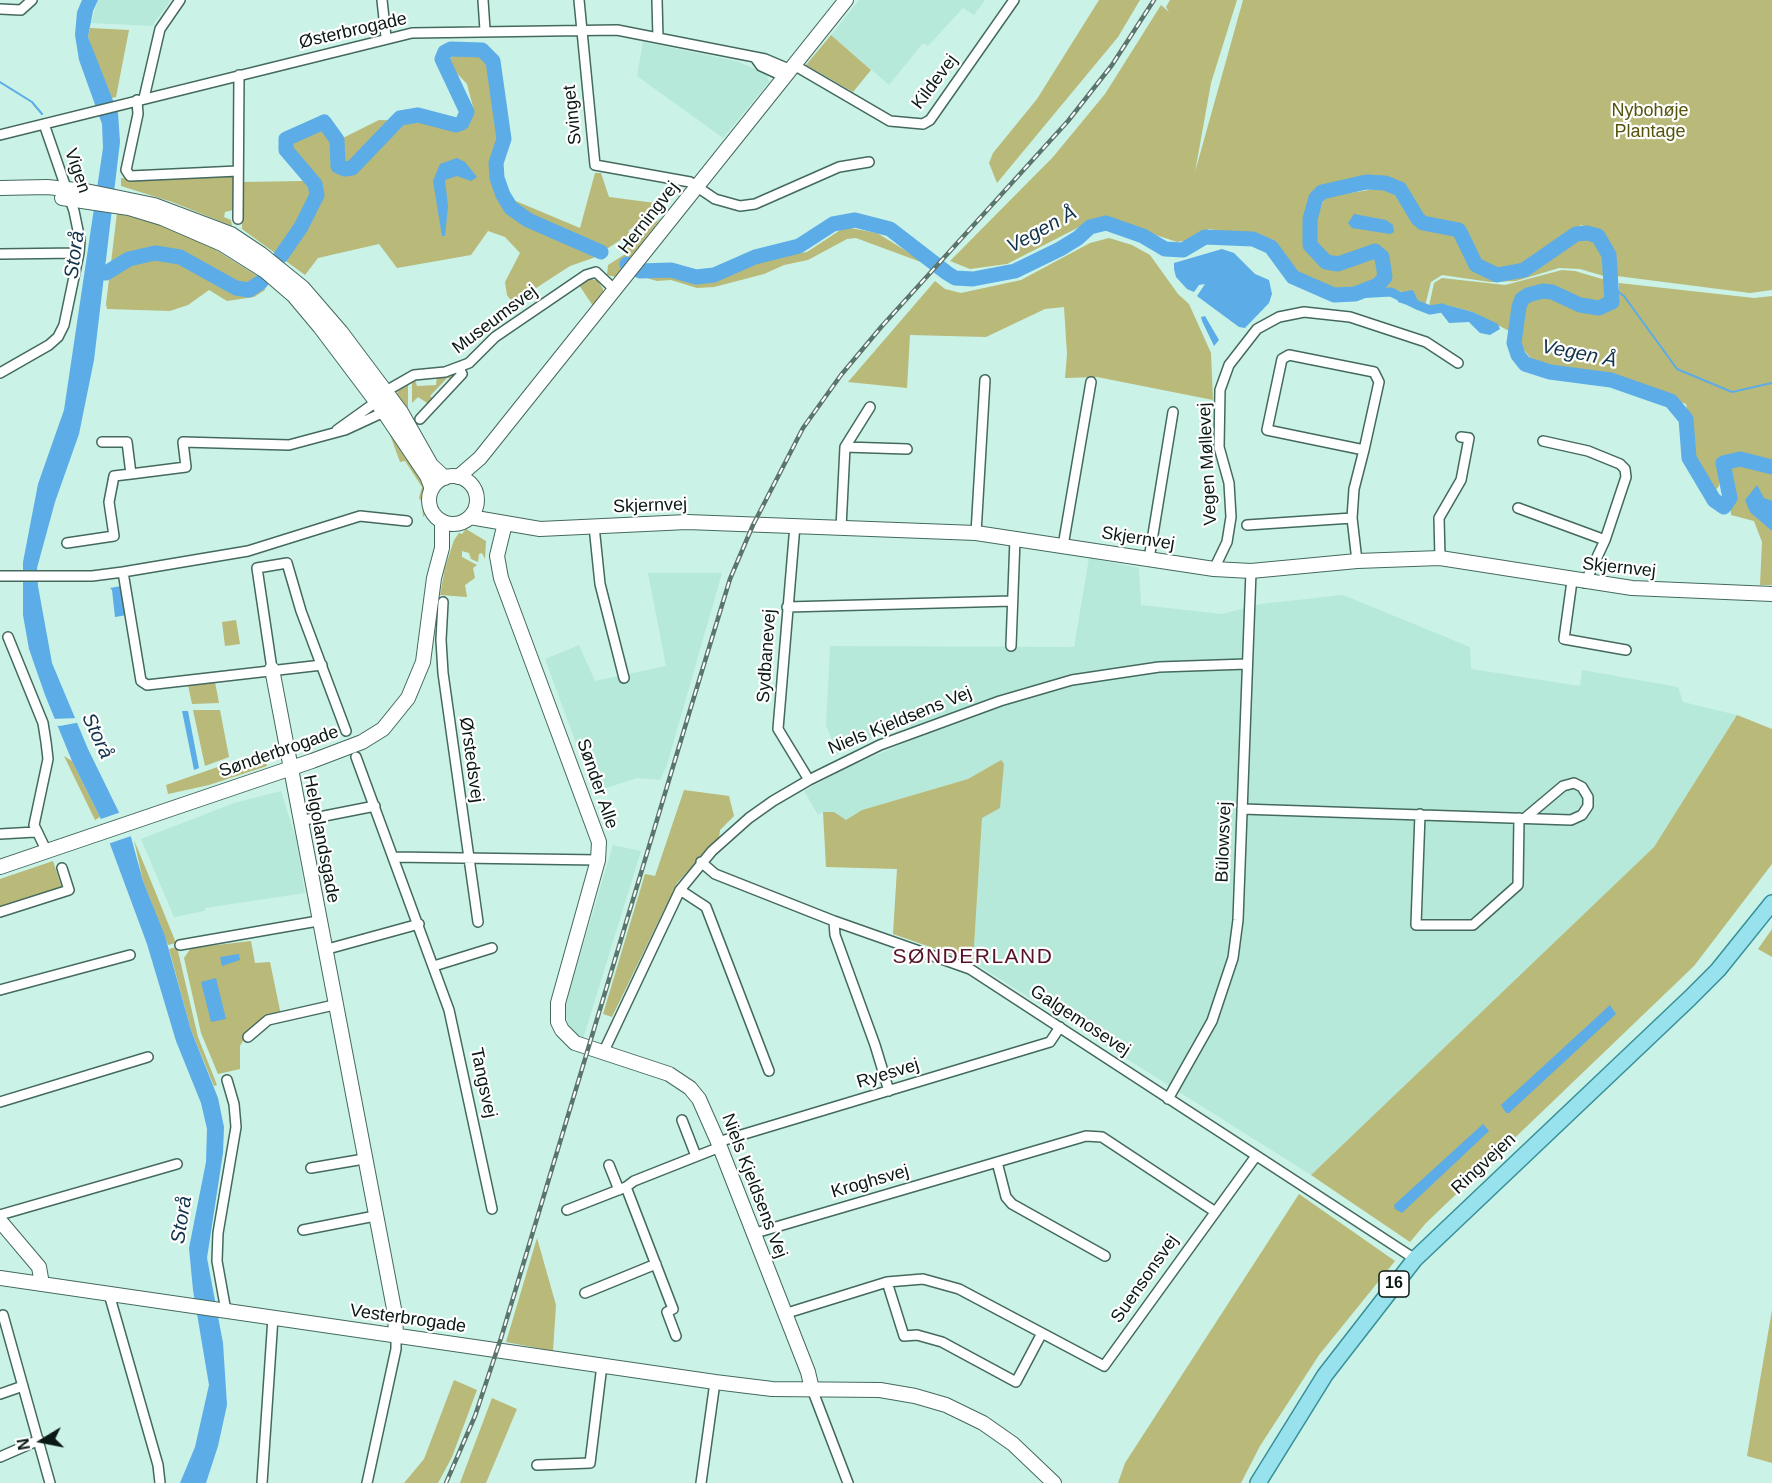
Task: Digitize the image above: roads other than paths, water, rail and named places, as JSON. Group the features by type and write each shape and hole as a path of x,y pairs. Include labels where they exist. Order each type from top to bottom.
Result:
{"main road":[{"name":"Ringvejen","path":"1258,1483 1325,1375 1415,1258 1683,1005 1718,970 1772,903"}],"street":[{"path":"0,9 21,10 32,0"},
{"path":"180,0 160,29 141,99 126,170 130,176 238,171"},
{"path":"382,0 386,37"},
{"path":"483,0 485,30"},
{"path":"579,0 582,29"},
{"path":"657,0 657,38"},
{"name":"Herningvej","path":"465,499 480,458 846,0"},
{"name":"Kildevej","path":"790,70 890,121 923,124 930,120 1014,0"},
{"name":"Svinget","path":"582,29 595,165 681,180 696,187"},
{"name":"Østerbrogade","path":"0,135 386,37 412,33 485,30 617,30 756,59 761,66 790,70"},
{"path":"238,219 239,75"},
{"name":"Vigen","path":"0,373 49,345 58,337 64,325 79,253 80,240 68,194 44,124"},
{"path":"696,187 715,200 740,206 755,204 839,167 869,162"},
{"path":"0,188 154,205 231,234 290,276 341,333 382,395 382,402"},
{"path":"0,197 68,194"},
{"path":"125,203 222,244 265,271 313,317 382,402 427,476 432,489 429,497 431,510 442,522 465,499"},
{"path":"0,254 79,253"},
{"name":"Museumsvej","path":"131,474 186,467 183,442 288,445 370,420 382,402 414,375 445,372 459,368 476,357 495,337 586,275 596,272 614,289"},
{"name":"Vegen Møllevej","path":"1214,569 1227,542 1231,517 1229,483 1220,447 1220,390 1229,365 1257,329 1279,317 1304,312 1350,317 1426,342 1458,363"},
{"path":"1357,561 1352,518 1354,489 1364,450 1379,382 1374,372 1289,355 1282,358 1268,430 1364,450"},
{"path":"420,418 462,374 459,368"},
{"path":"976,533 986,380"},
{"path":"1063,546 1091,382"},
{"path":"382,402 395,412 424,455 465,499"},
{"path":"841,528 845,447 870,407"},
{"path":"1149,559 1173,412"},
{"path":"1440,558 1439,518 1461,480 1469,438 1461,437"},
{"path":"1543,441 1588,451 1620,464 1625,469 1626,477 1605,540 1578,582 1564,639 1626,650"},
{"path":"67,543 114,536 110,502 114,476 131,474 127,442 102,442"},
{"path":"845,447 907,449"},
{"path":"432,489 465,499"},
{"name":"Skjernvej","path":"465,499 501,522 532,529 687,522 976,533 1214,569 1251,571 1357,561 1440,558 1578,582 1671,591 1772,594"},
{"name":"Sønderbrogade","path":"0,867 289,769 372,737 401,708 414,686 423,662 434,578 442,548 465,499"},
{"path":"1518,508 1605,540"},
{"path":"3,576 92,576 123,572 248,551 360,516 406,521"},
{"path":"1247,525 1352,518"},
{"name":"Sønderbrogade","path":"442,522 442,548"},
{"name":"Sønder Alle","path":"501,522 497,556 499,572 599,842 598,860 557,1012 562,1030 568,1038 588,1048"},
{"name":"Sydbanevej","path":"795,525 778,729 809,780"},
{"path":"594,526 600,584 624,678"},
{"path":"1011,646 1015,539"},
{"name":"Helgolandsgade","path":"322,665 287,563 257,568 289,769 395,1314 396,1335"},
{"name":"Bülowsvej","path":"1168,1099 1212,1021 1233,958 1238,920 1251,571"},
{"path":"123,572 141,681 147,686 272,669 278,672 322,665 346,731"},
{"path":"787,607 1012,601"},
{"name":"Ørstedsvej","path":"443,602 443,673 478,922"},
{"path":"8,637 43,723 48,754 35,832 47,852"},
{"name":"Niels Kjeldsens Vej","path":"603,1053 680,890 701,862 749,818 809,780 880,745 1000,701 1072,680 1159,667 1247,664"},
{"name":"Tangsvej","path":"356,757 419,924 456,1036 492,1209"},
{"path":"1242,809 1420,814 1522,818 1571,820 1582,815 1588,806 1588,797 1582,787 1574,783 1563,786 1522,818 1518,885 1473,926 1416,925 1420,814"},
{"path":"299,821 375,806"},
{"path":"0,834 35,832"},
{"path":"394,857 598,860"},
{"name":"Galgemosevej","path":"701,862 715,873 834,921 970,969 1415,1258"},
{"path":"0,912 69,890 62,868"},
{"path":"680,890 706,907 770,1071"},
{"path":"180,945 318,921"},
{"path":"834,921 835,934 889,1091"},
{"path":"324,950 419,924"},
{"path":"434,966 492,948"},
{"path":"0,990 130,955"},
{"path":"248,1037 268,1020 334,1005"},
{"name":"Ryesvej","path":"567,1210 622,1189 634,1181 719,1145 1050,1042 1060,1027"},
{"name":"Niels Kjeldsens Vej","path":"588,1048 681,1080 699,1099 719,1145 812,1389"},
{"path":"0,1102 148,1057"},
{"path":"226,1311 217,1261 218,1233 236,1127 234,1104 227,1080"},
{"path":"682,1120 696,1156"},
{"name":"Kroghsvej","path":"752,1234 1086,1136 1102,1137 1214,1211"},
{"name":"Suensonsvej","path":"784,1314 887,1282 907,1279 940,1282 959,1288 1104,1366 1256,1156"},
{"path":"311,1168 364,1159"},
{"path":"997,1162 1006,1197 1012,1204 1105,1256"},
{"path":"0,1215 177,1164"},
{"path":"609,1165 656,1263 673,1309 668,1312 676,1336"},
{"path":"303,1230 375,1216"},
{"path":"0,1221 39,1267 42,1284"},
{"path":"585,1293 656,1263"},
{"name":"Vesterbrogade","path":"0,1278 715,1382 772,1389 880,1390 915,1396 946,1405 983,1422 1013,1444 1054,1483"},
{"path":"887,1282 904,1336 916,1335 942,1342 1016,1382 1042,1333"},
{"path":"109,1294 158,1465 160,1483"},
{"path":"3,1315 50,1483"},
{"path":"262,1483 273,1317"},
{"path":"367,1483 396,1349 396,1335"},
{"path":"537,1466 590,1463 602,1365"},
{"path":"700,1483 715,1382"},
{"path":"0,1394 23,1386"},
{"path":"812,1389 848,1483"},
{"path":"0,1457 39,1440"}],"water":[{"path":"82,0 98,0 93,11 88,37 118,113 120,142 94,360 79,434 55,502 37,568 38,586 52,663 88,749 131,837 143,881 165,936 191,1030 218,1098 224,1127 223,1153 207,1258 223,1343 227,1405 218,1446 206,1483 180,1483 195,1447 209,1385 193,1290 189,1248 206,1162 207,1129 201,1103 176,1041 147,944 100,817 72,761 45,695 29,649 23,615 23,562 38,484 64,410 103,148 102,124 79,60 75,35 77,12"},
{"path":"457,158 465,162 477,177 471,181 457,176 445,180 448,206 445,236 442,236 433,181 440,164"},
{"path":"1354,214 1386,220 1393,225 1394,232 1390,234 1352,228 1348,223"},
{"path":"1222,249 1234,253 1255,274 1269,280 1272,294 1269,303 1245,328 1239,327 1197,296 1205,284 1199,285 1194,292 1187,289 1176,277 1174,263"},
{"path":"1413,290 1419,303 1414,307 1398,302 1397,293"},
{"path":"1443,304 1473,312 1498,324 1500,329 1490,335 1480,333 1469,322 1449,323 1439,310 1430,311"},
{"path":"1205,316 1219,340 1214,346 1202,321 1201,317"},
{"path":"1757,485 1764,498 1772,501 1772,531 1750,512 1745,500"},
{"path":"121,586 127,615 115,617 110,588"},
{"path":"182,711 188,711 199,768 194,770"},
{"path":"239,954 240,960 222,966 220,957"},
{"path":"216,978 226,1019 211,1022 201,982"},
{"path":"1610,1005 1616,1014 1509,1113 1506,1113 1501,1105"},
{"path":"1483,1124 1489,1131 1402,1213 1395,1209 1394,1205"}],"waterway":[{"name":"Vegen Å","path":"281,256 301,227 317,195 315,184 286,150 286,139 324,122 337,140 338,166 345,169 352,168 400,118 418,115 456,125 462,123 467,112 442,59 445,52 451,49 482,50 493,61 504,139 496,163 497,178 511,208 528,220 601,252"},
{"path":"0,82 32,102 42,114"},
{"name":"Vegen Å","path":"627,264 640,271 671,270 696,277 714,275 755,257 799,246 833,224 855,220 890,229 955,278 973,279 1015,271 1060,249 1090,227 1106,223 1143,236 1165,249 1183,250 1205,237 1253,239 1271,247 1293,277 1334,295 1355,294 1378,285 1385,277 1382,257 1375,251 1338,264 1326,262 1310,245 1310,219 1316,198 1322,192 1366,182 1385,183 1400,189 1418,219 1423,223 1459,230 1476,265 1497,275 1524,270 1576,234 1587,233 1598,236 1609,255 1612,302 1599,308 1580,305 1552,292 1543,291 1528,295 1522,299 1519,307 1514,343 1518,355 1525,364 1550,372 1611,380 1671,401 1686,419 1689,458 1714,500 1724,507 1730,498 1723,463 1740,459 1772,467"},
{"name":"Vegen Å","path":"96,272 106,273 129,259 155,253 180,257 236,288 249,290 261,282"},
{"path":"1613,288 1624,296 1677,369 1732,392 1772,383"},
{"path":"1355,294 1391,292 1430,310 1442,308"}],"railway":[{"path":"446,1483 475,1416 501,1338 730,579 753,525 803,428 841,375 882,326 1068,121 1112,65 1154,0"}],"district":[{"name":"SØNDERLAND","path":"973,957"}],"park label":[{"name":"Nybohøje Plantage","path":"1650,121"}],"water label":[{"name":"Storå","path":"75,255"},
{"name":"Storå","path":"97,736"},
{"name":"Storå","path":"182,1220"}]}
